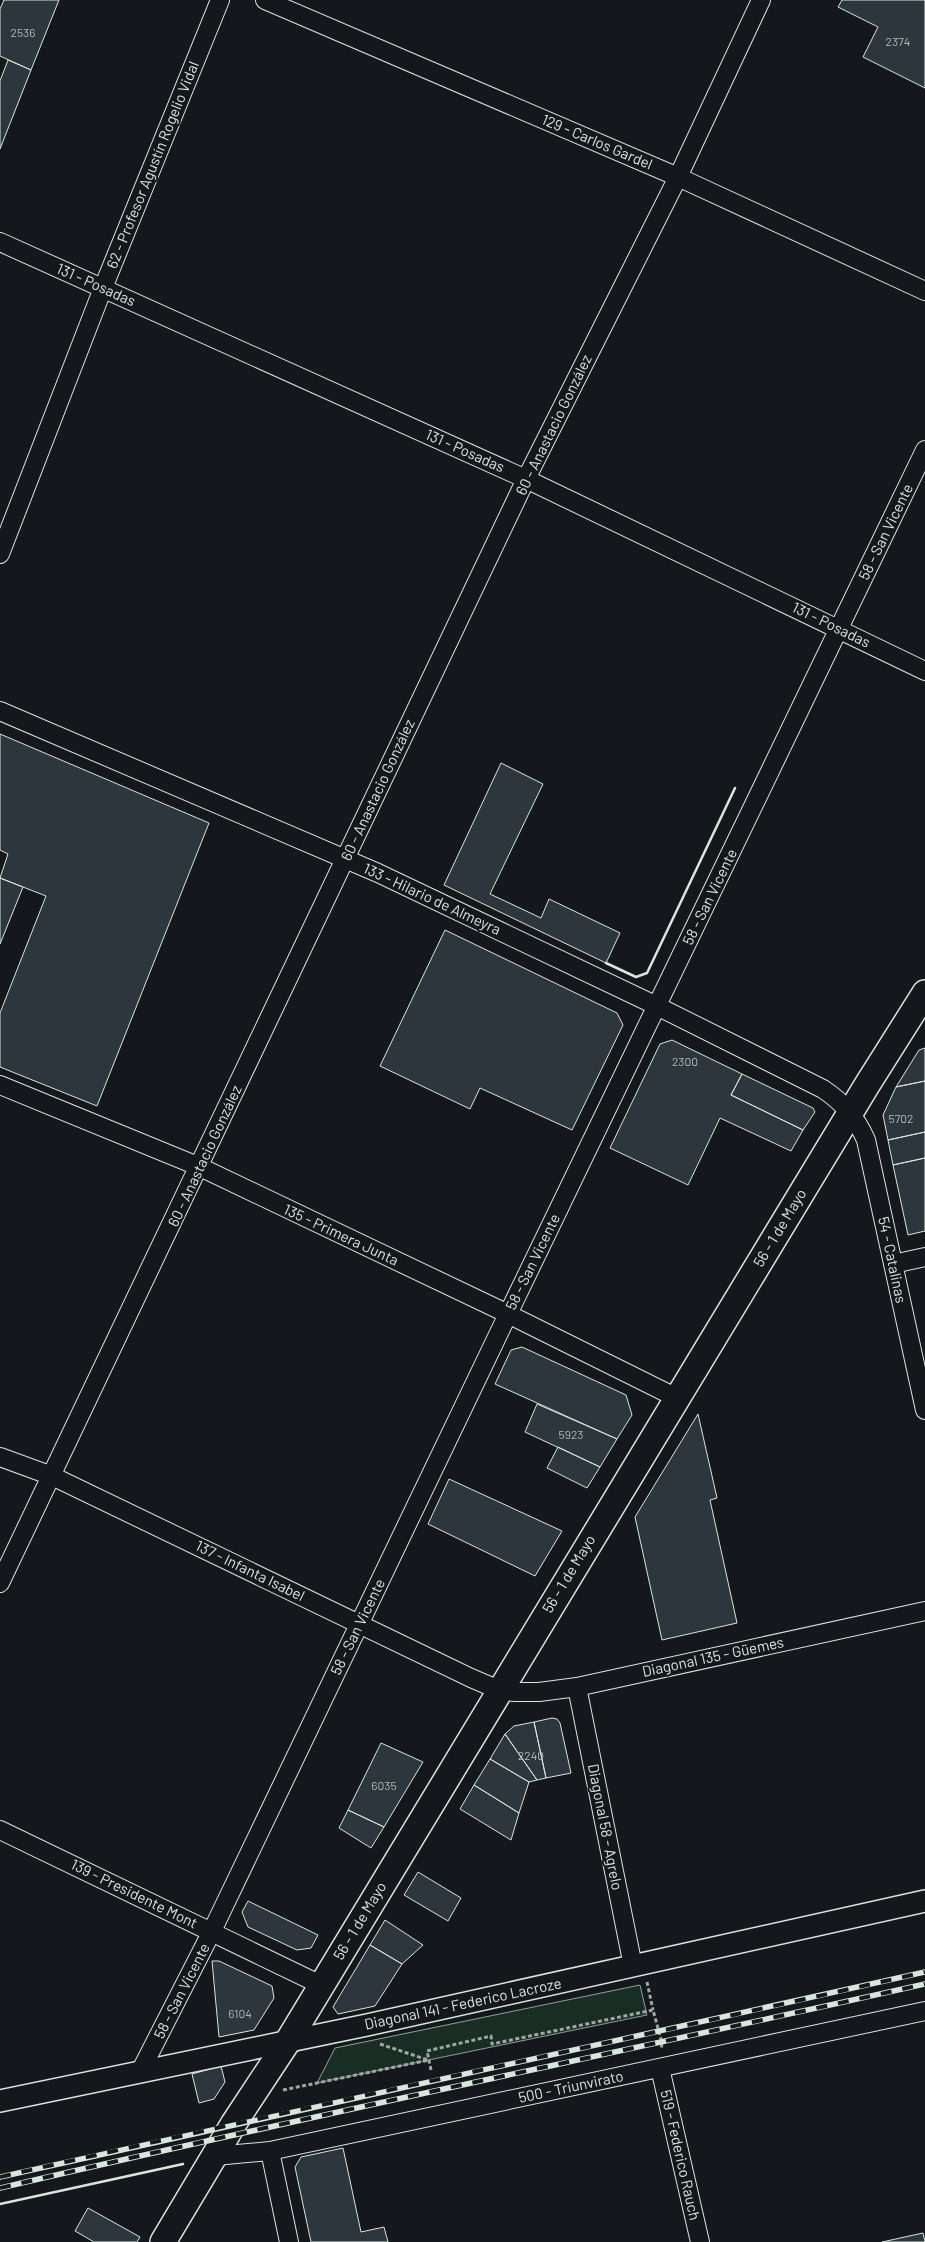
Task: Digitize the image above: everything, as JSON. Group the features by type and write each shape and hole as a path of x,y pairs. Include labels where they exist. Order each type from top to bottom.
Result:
{"main road":[{"name":"56 - 1 de Mayo","path":"163,2242 288,2041 850,1112 925,993"}],"street":[{"name":"62 - Profesor Agustín Rogelio Vidal","path":"0,554 103,288 220,0"},
{"name":"129 - Carlos Gardel","path":"265,0 678,177 925,291"},
{"name":"60 - Anastacio González","path":"0,1583 200,1167 526,479 678,177 761,0"},
{"name":"131 - Posadas","path":"0,242 526,479 925,671"},
{"name":"58 - San Vicente","path":"140,2072 212,1931 925,450"},
{"name":"133 - Hilario de Almeyra","path":"0,711 346,859 657,1006 823,1089 839,1100 850,1112"},
{"name":"135 - Primera Junta","path":"0,1085 200,1167 508,1314 677,1398"},
{"name":"54 - Catalinas","path":"850,1112 866,1140 925,1410"},
{"path":"893,1264 925,1258"},
{"name":"137 - Infanta Isabel","path":"0,1457 52,1476 499,1690"},
{"name":"Diagonal 135 - Güemes","path":"499,1690 539,1692 577,1688 925,1610"},
{"name":"Diagonal 58 - Agrelo","path":"577,1688 638,1966"},
{"name":"139 - Presidente Mont","path":"0,1830 321,1985"},
{"name":"Diagonal 141 - Federico Lacroze","path":"0,2101 368,2025 925,1901"},
{"name":"500 - Triunvirato","path":"215,2156 270,2151 925,2011"},
{"name":"519 - Federico Rauch","path":"660,2068 700,2242"},
{"path":"270,2151 289,2242"}],"path":[{"path":"638,1966 654,2010 662,2043 660,2068"},
{"path":"430,2070 427,2052 491,2036 492,2044 654,2010"},
{"path":"368,2025 371,2041 429,2060"},
{"path":"252,2097 429,2060"}],"green space":[{"path":"640,1985 647,2015 317,2083 335,2048"}],"building":[{"path":"4,0 59,0 31,70 0,56 0,9"},
{"path":"842,0 925,0 925,88 863,57 878,27 838,7"},
{"path":"8,60 31,70 0,149 0,81"},
{"path":"0,734 209,823 97,1106 0,1067 0,1013 46,896 0,878 8,854 0,850"},
{"path":"501,763 543,784 490,894 541,918 549,899 620,933 606,963 444,885"},
{"path":"0,878 23,887 0,944"},
{"path":"445,930 617,1013 623,1025 572,1130 480,1088 470,1109 380,1066"},
{"path":"672,1040 742,1074 731,1095 803,1130 791,1151 720,1118 688,1185 610,1148 660,1044"},
{"path":"925,1048 925,1081 896,1087 919,1050"},
{"path":"742,1074 813,1108 815,1112 803,1130 731,1095"},
{"path":"925,1081 925,1132 888,1140 883,1115 896,1087"},
{"path":"925,1132 925,1158 893,1165 888,1140"},
{"path":"925,1158 925,1231 908,1235 893,1165"},
{"path":"522,1347 626,1395 632,1415 617,1439 495,1384 511,1350"},
{"path":"537,1404 617,1439 600,1467 525,1432"},
{"path":"698,1414 717,1498 710,1500 737,1623 662,1640 635,1517"},
{"path":"558,1447 600,1467 587,1488 547,1468"},
{"path":"449,1479 562,1531 535,1576 428,1524"},
{"path":"552,1718 557,1719 560,1723 571,1773 546,1778 534,1722"},
{"path":"534,1722 546,1778 537,1780 505,1734 514,1726"},
{"path":"505,1734 537,1780 529,1782 490,1759"},
{"path":"381,1743 423,1762 384,1827 348,1810"},
{"path":"490,1759 529,1782 519,1813 474,1785"},
{"path":"474,1785 519,1813 511,1840 460,1809"},
{"path":"348,1810 384,1827 371,1848 339,1828"},
{"path":"418,1872 461,1898 448,1921 404,1895"},
{"path":"248,1901 318,1935 311,1948 297,1950 248,1927 242,1912"},
{"path":"385,1920 423,1945 402,1964 370,1945"},
{"path":"370,1945 402,1964 375,2006 338,2014 333,2007"},
{"path":"212,1961 219,1961 272,1986 274,1998 254,2030 219,2037"},
{"path":"221,2066 225,2082 214,2099 199,2103 192,2074"},
{"path":"343,2148 361,2232 384,2227 388,2242 311,2242 295,2167 301,2157"},
{"path":"88,2208 140,2237 137,2242 94,2242 75,2231"},
{"path":"923,2233 925,2242 882,2242"}],"railway":[{"path":"0,2177 925,1972"},
{"path":"0,2188 231,2135 925,1984"}],"wall":[{"path":"606,963 636,977 647,973 735,788"},
{"path":"0,2204 183,2164"}]}
